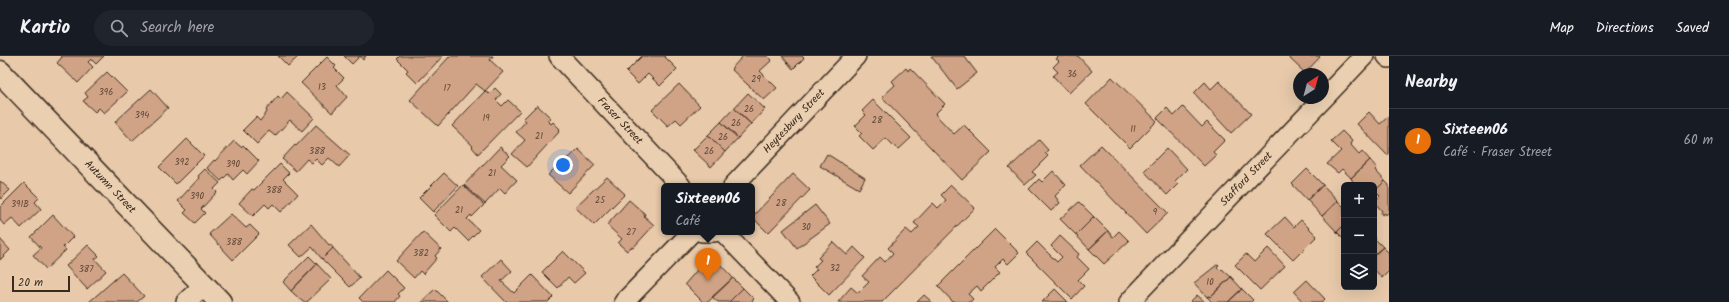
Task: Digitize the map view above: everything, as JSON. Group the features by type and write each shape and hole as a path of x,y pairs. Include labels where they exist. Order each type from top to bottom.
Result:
{"street":[{"name":"Fraser Street","path":"558,56 678,183"},
{"name":"Heytesbury Street","path":"736,183 856,56"},
{"name":"Stafford Street","path":"1129,302 1364,56"},
{"name":"Autumn Street","path":"0,72 220,302"},
{"path":"624,302 689,235"},
{"path":"726,235 790,302"},
{"path":"186,302 204,285"}],"building":[{"path":"61,56 104,56 96,64 91,59 88,62 93,67 78,83 57,63 62,57"},
{"path":"278,56 299,56 288,66"},
{"path":"344,56 360,56 352,64"},
{"path":"360,56 366,56 363,60"},
{"path":"400,56 443,56 417,83 406,72 408,70 397,59"},
{"path":"450,56 493,56 490,60 503,72 485,91 476,84 438,126 410,100"},
{"path":"642,56 666,56 665,57 677,69 660,86 648,74 638,84 626,72"},
{"path":"743,56 768,56 772,60 760,71 777,88 764,100 731,69"},
{"path":"782,56 802,56 804,58 793,69"},
{"path":"931,56 964,56 977,73 957,89"},
{"path":"1059,56 1078,56 1092,71 1069,93 1053,76 1058,72 1053,67 1059,61 1056,59"},
{"path":"1287,56 1320,57 1310,68 1300,68"},
{"path":"327,57 336,66 334,68 344,78 337,85 347,97 332,113 301,83"},
{"path":"906,68 908,71 910,68 945,104 935,114 954,134 964,125 991,152 962,180 882,97 895,85 892,81"},
{"path":"107,72 127,92 104,113 99,108 95,112 83,101 88,97 85,93"},
{"path":"1112,77 1157,121 1130,148 1086,104"},
{"path":"1219,81 1251,114 1231,133 1194,93 1205,82 1211,89"},
{"path":"679,84 700,106 681,124 676,119 668,126 652,110"},
{"path":"495,88 501,94 496,100 502,106 508,100 520,111 478,154 472,147 473,146 452,126 485,91 489,94"},
{"path":"151,89 168,108 132,141 115,122"},
{"path":"287,92 314,118 302,131 290,120 275,136 269,131 257,144 243,130 256,117 260,121 267,112 266,110 278,96 281,99"},
{"path":"748,93 765,109 751,124 734,108"},
{"path":"873,100 911,138 898,150 886,138 873,150 859,136 862,133 855,126 866,115 862,111"},
{"path":"537,105 551,118 547,120 551,124 553,122 560,129 558,131 559,132 527,167 512,154 525,140 516,132 526,121 523,119"},
{"path":"1183,107 1202,127 1207,122 1225,140 1213,152 1216,155 1204,166 1157,118 1167,108 1174,116"},
{"path":"734,108 751,124 738,138 721,122"},
{"path":"1369,112 1380,124 1389,116 1389,154 1387,155 1357,124"},
{"path":"721,122 738,138 725,152 708,135"},
{"path":"316,125 350,155 339,167 329,158 322,165 316,159 312,163 307,159 296,171 282,159"},
{"path":"1342,131 1352,141 1350,144 1359,154 1362,151 1370,160 1351,178 1342,169 1338,173 1327,164 1341,151 1331,141"},
{"path":"708,135 725,152 711,167 693,150"},
{"path":"187,139 204,156 176,184 159,167"},
{"path":"1039,140 1048,150 1045,153 1048,156 1032,172 1036,175 1025,185 1009,168"},
{"path":"234,141 241,147 243,145 259,161 247,174 243,170 233,180 228,174 221,181 207,168"},
{"path":"1101,145 1168,213 1146,234 1080,165"},
{"path":"500,147 510,156 501,165 517,180 505,193 500,188 485,204 464,185"},
{"path":"1167,148 1187,169 1175,181 1178,184 1167,195 1144,171"},
{"path":"578,149 595,165 568,193 548,175 563,160 564,161 568,157 569,158"},
{"path":"827,154 865,178 859,189 820,166"},
{"path":"1370,160 1377,168 1375,170 1385,181 1377,189 1377,182 1353,182 1351,178"},
{"path":"280,164 289,173 283,179 298,194 281,212 273,204 269,208 265,204 253,216 239,203"},
{"path":"205,169 220,183 214,189 217,192 201,209 205,213 195,223 184,213 187,210 178,201 199,178 198,176"},
{"path":"1307,169 1323,185 1307,200 1292,184"},
{"path":"1053,171 1066,185 1055,196 1060,203 1051,211 1029,189 1039,179 1042,182"},
{"path":"444,173 458,186 433,212 419,198"},
{"path":"793,174 810,190 768,233 755,220 755,214"},
{"path":"607,177 625,194 594,225 575,207"},
{"path":"0,181 10,190 1,199 0,198"},
{"path":"1385,181 1389,185 1389,212 1386,215 1385,213 1382,215 1382,211 1377,205 1377,199 1380,196 1377,193 1377,189"},
{"path":"24,183 39,198 35,202 41,209 21,228 12,218 4,225 0,220 0,207"},
{"path":"463,185 484,205 472,217 471,215 467,219 479,230 468,241 455,228 451,232 434,215"},
{"path":"951,185 975,208 882,302 838,302 851,287 858,293 869,282 862,276 880,257 885,262 893,253 888,248 906,229 912,234 919,227 914,223 933,203 938,208 946,200 941,195"},
{"path":"1323,185 1338,201 1322,216 1307,200"},
{"path":"629,200 645,214 644,216 654,225 633,248 631,247 627,251 618,243 622,239 607,225"},
{"path":"1338,201 1341,204 1341,228 1337,232 1322,216"},
{"path":"1079,202 1094,217 1076,235 1060,219"},
{"path":"815,205 830,224 797,248 783,230"},
{"path":"231,214 246,228 250,225 259,234 233,260 209,234"},
{"path":"53,215 73,237 63,247 66,250 46,269 33,255 41,248 31,237"},
{"path":"1094,217 1108,231 1089,249 1076,235"},
{"path":"1285,217 1294,227 1301,220 1317,236 1293,260 1267,234"},
{"path":"311,224 333,248 322,259 312,247 301,257 289,245"},
{"path":"1341,228 1341,236 1337,232"},
{"path":"995,229 1019,253 1008,264 1003,259 995,267 1000,272 981,291 977,286 968,294 973,299 970,302 953,302 938,286"},
{"path":"1108,231 1113,237 1119,231 1129,241 1104,264 1089,249"},
{"path":"423,232 441,249 435,256 437,258 423,274 420,271 414,278 396,261"},
{"path":"1060,236 1079,254 1077,257 1089,269 1078,280 1084,286 1072,299 1026,253 1037,242 1057,262 1062,257 1051,246"},
{"path":"0,239 10,250 0,260"},
{"path":"1377,241 1383,247 1377,252"},
{"path":"833,242 847,255 854,247 865,258 829,295 810,276 817,269 814,267 821,260 818,258"},
{"path":"88,245 99,256 95,259 106,271 87,289 66,266"},
{"path":"1383,247 1389,253 1389,271 1382,278 1377,272 1377,252"},
{"path":"333,248 360,278 350,287 322,259"},
{"path":"1268,248 1285,266 1260,290 1235,265 1246,254 1254,262"},
{"path":"563,251 585,273 574,283 568,277 558,288 542,272"},
{"path":"309,256 317,264 291,291 283,282"},
{"path":"501,259 512,271 501,281 514,293 532,275 553,297 548,302 506,302 482,277"},
{"path":"716,260 733,278 708,302 703,302 685,284 705,261"},
{"path":"317,264 331,279 307,302 303,302 291,291"},
{"path":"1218,264 1219,265 1217,267 1220,271 1222,269 1231,277 1210,297 1207,297 1194,283"},
{"path":"386,270 404,288 398,294 400,296 395,302 363,302 359,298"},
{"path":"122,273 144,296 137,302 89,302"},
{"path":"1231,277 1242,289 1228,302 1212,302 1207,297 1210,297"},
{"path":"733,278 743,288 729,302 718,302 712,297"},
{"path":"1307,280 1325,299 1322,302 1303,302 1294,292"},
{"path":"743,288 754,299 751,302 729,302"},
{"path":"435,289 448,302 421,302"},
{"path":"1055,289 1068,302 1042,302"},
{"path":"1242,289 1253,300 1251,302 1228,302"},
{"path":"924,295 932,302 917,302"},
{"path":"1197,295 1205,302 1190,302"}],"place":[{"name":"Sixteen06","path":"708,281"}]}
